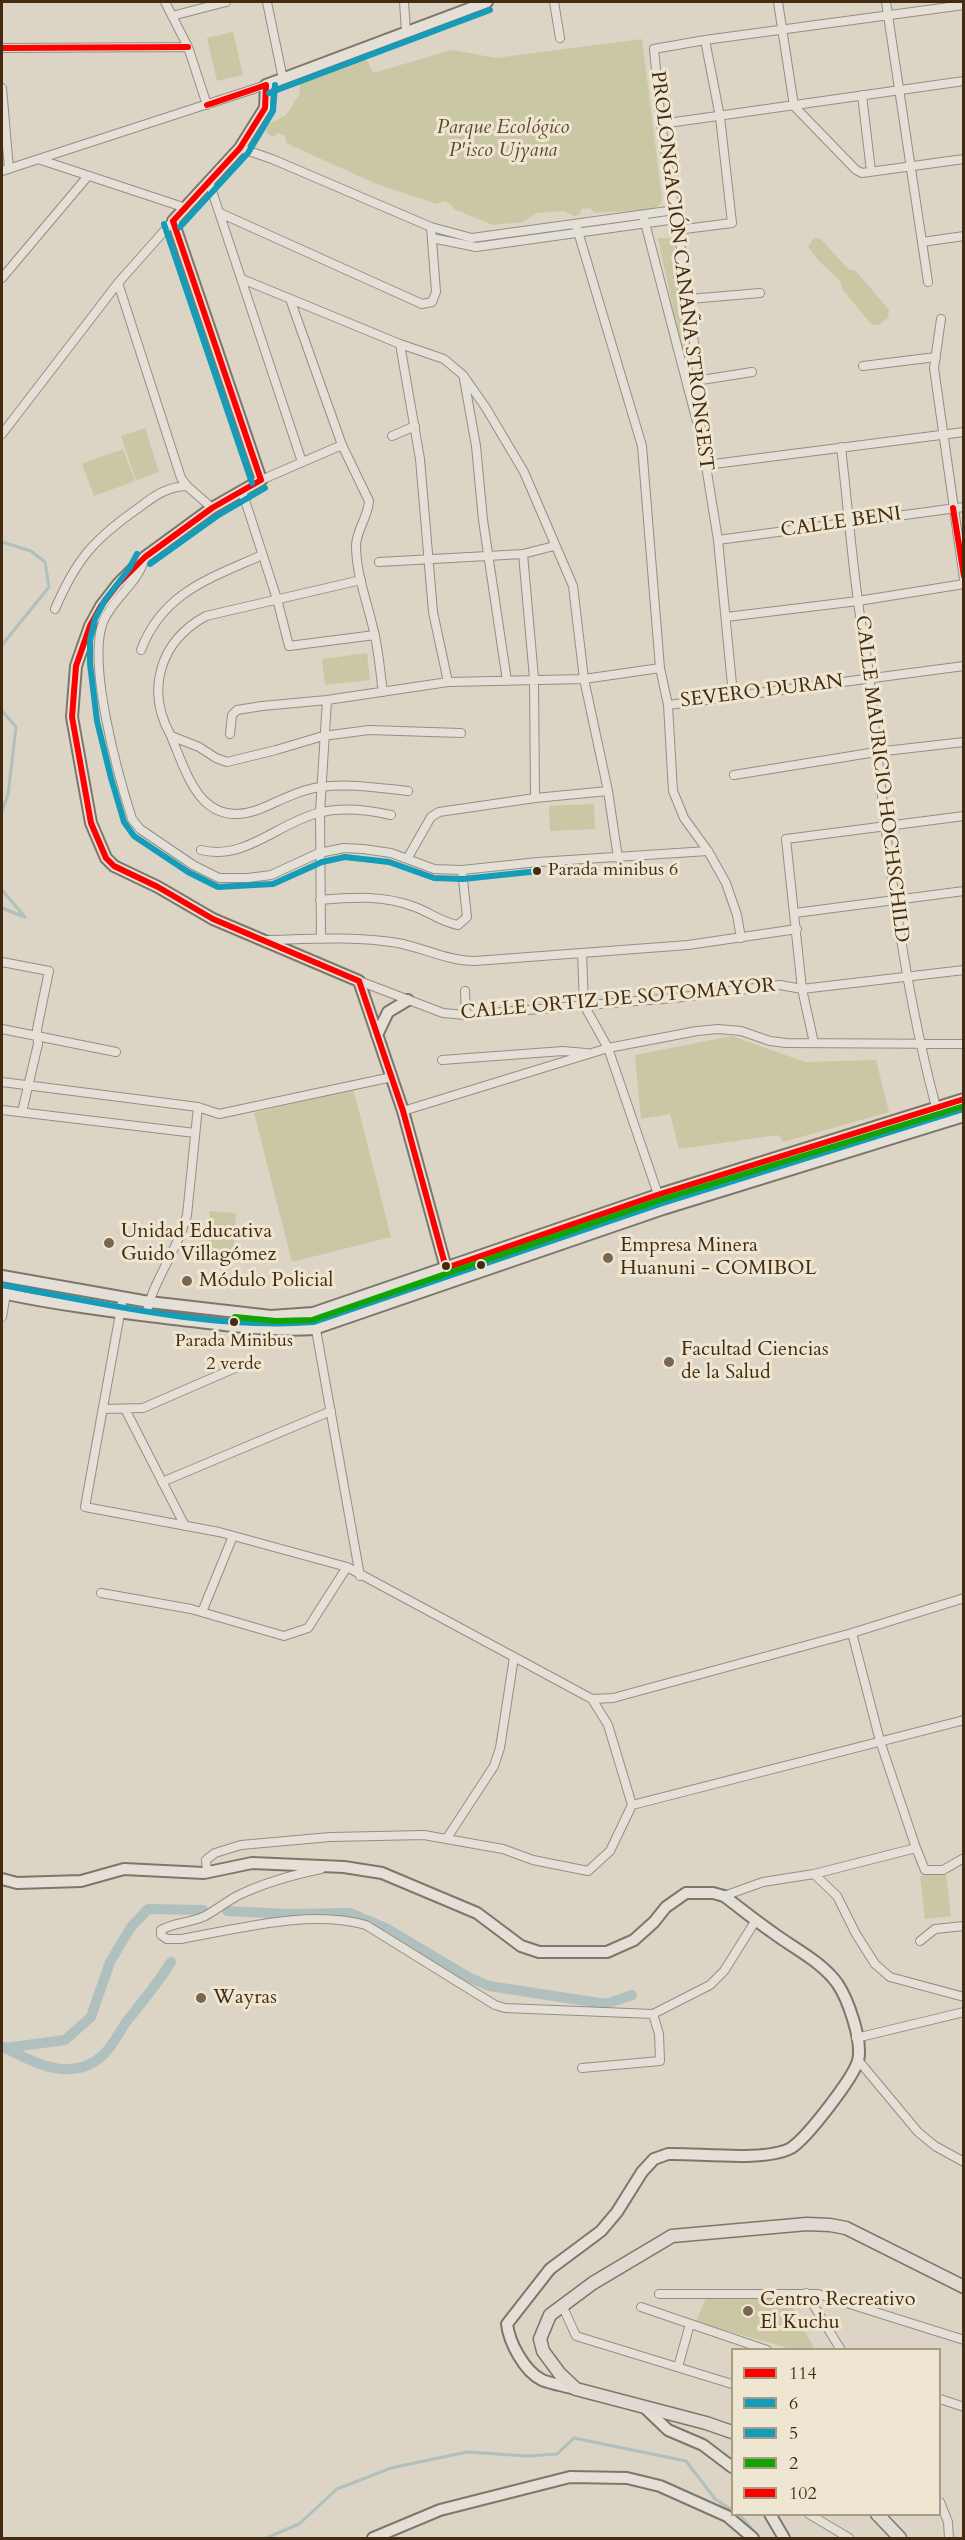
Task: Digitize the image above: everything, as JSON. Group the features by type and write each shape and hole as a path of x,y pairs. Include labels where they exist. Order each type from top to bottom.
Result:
{"main road":[{"path":"731,2432 576,2389 547,2359 540,2339 550,2315 593,2283 672,2236 807,2224 846,2228 963,2287"},
{"path":"879,2516 900,2538"}],"street":[{"path":"165,2 188,47 207,105"},
{"path":"172,16 226,2"},
{"path":"267,2 283,79"},
{"path":"404,2 406,31"},
{"path":"2,88 5,170 266,86 487,2"},
{"path":"554,2 560,38"},
{"path":"778,2 794,106 856,170 862,173 963,159"},
{"path":"886,2 928,282"},
{"name":"PROLONGACIÓN CANAÑA STRONGEST","path":"733,695 718,540 701,435 698,380 689,300 661,124 654,50 705,40 963,5"},
{"path":"677,230 732,223 720,117 705,40"},
{"path":"2,48 188,47"},
{"path":"661,124 963,81"},
{"path":"2,434 118,283 240,148 265,108 266,86"},
{"path":"862,95 871,171"},
{"path":"240,148 272,159 431,228 472,238 485,238 643,214 675,215"},
{"path":"41,160 186,208"},
{"path":"2,278 88,176"},
{"path":"209,182 302,462"},
{"path":"220,213 422,304 432,302 436,292 431,228"},
{"path":"643,214 685,382 701,435"},
{"path":"432,238 476,248 645,224 675,215"},
{"path":"173,221 261,480"},
{"path":"576,225 642,446 660,668 668,705 671,767 677,806 694,834 708,851 726,883 737,915 741,938"},
{"path":"922,242 963,236"},
{"path":"242,279 400,344 444,359 463,375 486,408 524,472 554,546 573,585 584,679 608,791 618,858"},
{"path":"118,283 181,477 187,486 212,508"},
{"path":"689,300 760,293"},
{"path":"290,299 342,446 369,501 369,509 357,533 356,548 361,580 375,635 383,692"},
{"path":"941,319 934,368 963,579"},
{"path":"400,344 420,459 433,612 448,682"},
{"path":"863,366 936,357"},
{"path":"685,382 753,372"},
{"path":"463,375 472,423 507,681"},
{"path":"392,436 415,426"},
{"path":"706,465 963,432"},
{"name":"CALLE ORTIZ DE SOTOMAYOR","path":"342,446 261,480 212,508 145,557 118,584 101,606 90,626 76,666 72,717 93,830 106,858 114,866 158,887 213,919 359,981 443,1013 466,1015 674,998 780,984 802,989 963,970"},
{"name":"CALLE MAURICIO HOCHSCHILD","path":"841,447 858,601 870,678 876,753 906,978 919,1042 936,1107"},
{"path":"55,609 68,578 84,555 105,532 160,492 172,487 187,486"},
{"path":"242,491 277,599 289,646 375,635"},
{"name":"CALLE BENI","path":"718,540 963,507"},
{"path":"380,562 523,554 554,546"},
{"path":"523,554 534,678 535,798"},
{"path":"141,650 157,620 179,595 193,586 262,555"},
{"path":"145,557 137,576 109,611 100,636 100,686 132,819 140,829 193,865 219,878 248,878 271,875 319,853 344,848 390,853 434,869 462,870 538,862 708,851"},
{"path":"361,580 206,616 187,626 166,657 160,672 156,692 162,721 171,736 194,791 222,813 242,815 299,792 320,787 353,786 408,791"},
{"path":"726,617 858,601 963,584"},
{"name":"SEVERO DURAN","path":"668,705 963,666"},
{"path":"230,734 232,715 237,710 327,700 448,682 534,678 584,679 660,668"},
{"path":"321,939 320,787 327,700"},
{"path":"171,736 199,747 227,762 323,736 369,730 461,733"},
{"path":"734,775 963,742"},
{"path":"407,859 431,817 439,812 535,798 608,791"},
{"path":"201,850 223,853 240,849 320,812 355,811 391,815"},
{"path":"814,1043 802,989 786,839 963,816"},
{"path":"320,900 385,898 416,907 440,921 459,925 467,917 462,870"},
{"path":"795,913 963,891"},
{"path":"264,940 357,939 398,943 462,961 582,953 741,938 797,928"},
{"path":"582,953 584,1005 608,1048 663,1209"},
{"path":"2,962 49,971 22,1112"},
{"path":"359,981 404,1111 446,1268"},
{"path":"465,991 466,1015"},
{"path":"377,1035 388,1012 408,1000"},
{"path":"2,1029 116,1052"},
{"path":"404,1111 608,1048 718,1029 741,1031 770,1041 963,1044"},
{"path":"442,1060 563,1051 590,1053"},
{"path":"2,1083 198,1107 219,1114 237,1112 392,1077"},
{"path":"2,1276 149,1302 271,1316 313,1314 657,1195 963,1099"},
{"path":"146,1315 149,1302 183,1230 187,1215 198,1107"},
{"path":"2,1110 195,1133"},
{"path":"2,1317 4,1293 146,1315 276,1330 314,1329 663,1209 963,1116"},
{"path":"478,1257 483,1270"},
{"path":"25,1297 29,1281"},
{"path":"123,1297 84,1507 233,1536 347,1568 514,1657 592,1700 608,1725 632,1805 610,1851 588,1871 556,1866 503,1849 447,1838 387,1834 240,1845 215,1853 206,1860 207,1872"},
{"path":"313,1314 360,1576"},
{"path":"103,1409 143,1408 242,1365"},
{"path":"125,1409 184,1526"},
{"path":"162,1482 331,1411"},
{"path":"202,1612 233,1536"},
{"path":"101,1593 202,1612 284,1636 291,1636 308,1628 347,1568"},
{"path":"592,1700 613,1698 852,1633 963,1598"},
{"path":"852,1633 880,1741 925,1870 943,1870 963,1858"},
{"path":"447,1838 494,1766 500,1748 514,1657"},
{"path":"632,1805 963,1720"},
{"path":"724,1896 763,1882 814,1874 916,1848"},
{"path":"2,1879 17,1883 81,1881 124,1869 207,1872 252,1863 331,1867 382,1873 477,1913 521,1946 539,1952 607,1952 634,1940 654,1922 666,1906 686,1893 713,1893 724,1896 816,1963 835,1980 845,1997 856,2037 858,2060 918,2132 935,2146 963,2162"},
{"path":"331,1867 287,1876 237,1896 205,1916 186,1923 168,1926 162,1930 162,1935 167,1939 181,1939 313,1917 345,1919 366,1925 495,2005 505,2008 653,2014 710,1985 724,1971 756,1920"},
{"path":"814,1874 837,1896 874,1964 890,1977 963,1997"},
{"path":"920,1941 935,1929 963,1926"},
{"path":"856,2037 963,2012"},
{"path":"582,2068 660,2061 659,2034 653,2014"},
{"path":"576,2389 541,2379 528,2368 509,2338 507,2324 517,2309 528,2299 540,2279 601,2230 617,2212 642,2172 654,2158 668,2154 768,2154 790,2148 826,2111 858,2060"},
{"path":"659,2294 806,2293 831,2296 963,2340"},
{"path":"806,2293 840,2348"},
{"path":"562,2305 576,2336 731,2384"},
{"path":"641,2307 764,2348"},
{"path":"678,2367 690,2324"},
{"path":"941,2400 963,2408"},
{"path":"644,2407 668,2430 703,2445 731,2466"},
{"path":"374,2538 440,2511 570,2477 627,2478 660,2486 727,2516 753,2538"},
{"path":"941,2506 948,2522 949,2538"},
{"path":"771,2516 784,2538"},
{"path":"812,2516 849,2538"}],"green space":[{"path":"233,32 243,75 217,81 207,38"},
{"name":"Parque Ecológico P'isco Ujyana","path":"642,39 662,198 661,204 654,209 595,213 590,208 582,209 579,215 575,216 564,211 537,213 523,222 493,225 454,209 451,204 443,201 437,204 379,185 286,143 285,136 278,133 272,137 266,132 269,124 286,115 299,95 301,79 365,56 373,73 452,50 496,58"},
{"path":"658,238 673,238 689,369 686,370"},
{"path":"814,238 820,238 848,269 856,271 889,310 888,318 879,325 871,324 842,289 841,282 818,260 808,246"},
{"path":"145,428 159,472 136,480 121,436"},
{"path":"123,449 135,481 94,496 82,464"},
{"path":"367,653 370,680 325,685 322,659"},
{"path":"594,804 595,829 550,831 549,806"},
{"path":"732,1036 805,1062 876,1060 889,1112 783,1142 778,1135 679,1149 670,1114 641,1119 635,1055"},
{"path":"353,1088 391,1237 292,1262 254,1113"},
{"path":"210,1211 236,1213 233,1259 206,1257"},
{"path":"946,1873 951,1916 925,1919 920,1876"},
{"name":"Centro Recreativo El Kuchu","path":"766,2292 789,2300 812,2348 787,2348 696,2322 707,2295"}],"waterway":[{"path":"2,542 31,551 45,562 49,587 2,645"},
{"path":"2,711 16,727 8,795 2,811"},
{"path":"2,890 25,917"},
{"path":"2,908 22,916"},
{"path":"5,2048 65,2040 91,2017 110,1962 131,1927 148,1909 203,1910"},
{"path":"227,1911 288,1914 350,1913 386,1928 470,1978 489,1986 606,2004 632,1995"},
{"path":"4,2047 54,2068 79,2068 91,2063 110,2047 171,1962"},
{"path":"266,2538 299,2524 337,2489 391,2468 467,2452 528,2456 557,2454 574,2438 686,2461 715,2499 731,2509"},
{"path":"741,2516 760,2538"}],"transit line":[{"name":"6","path":"269,93 490,10"},
{"name":"114","path":"2,48 188,47"},
{"name":"114","path":"207,105 266,85"},
{"name":"114","path":"173,221 240,148 265,108 266,85"},
{"name":"6","path":"180,227 248,153 273,111 275,85"},
{"name":"114","path":"173,221 261,480"},
{"name":"6","path":"164,224 252,483"},
{"name":"114","path":"261,480 212,508 145,557 118,584 101,606 90,626 76,666 72,717 91,823 106,858 114,866 158,887 213,919 359,981"},
{"name":"6","path":"150,564 217,516 265,488"},
{"name":"102","path":"953,508 964,576"},
{"name":"6","path":"137,554 129,569 105,600 95,619 90,640 90,664 97,721 124,822 134,836 188,872 218,887 273,884 322,862 345,857 389,862 434,878 463,879 539,871"},
{"name":"114","path":"359,981 403,1111 446,1268"},
{"name":"114","path":"446,1268 657,1195 964,1099"},
{"name":"2","path":"235,1317 276,1321 312,1320 660,1200 961,1107"},
{"name":"5","path":"2,1285 117,1307 197,1319 237,1322 314,1322 660,1204 964,1109"}],"place":[{"name":"Parada minibus 6","path":"537,871"},
{"name":"Unidad Educativa Guido Villagómez","path":"109,1243"},
{"name":"Empresa Minera Huanuni - COMIBOL","path":"608,1258"},
{"name":"Módulo Policial","path":"187,1281"},
{"name":"Parada Minibus 2 verde","path":"234,1322"},
{"name":"Facultad Ciencias de la Salud","path":"669,1362"},
{"name":"Wayras","path":"201,1998"},
{"name":"Centro Recreativo El Kuchu","path":"748,2311"}]}
